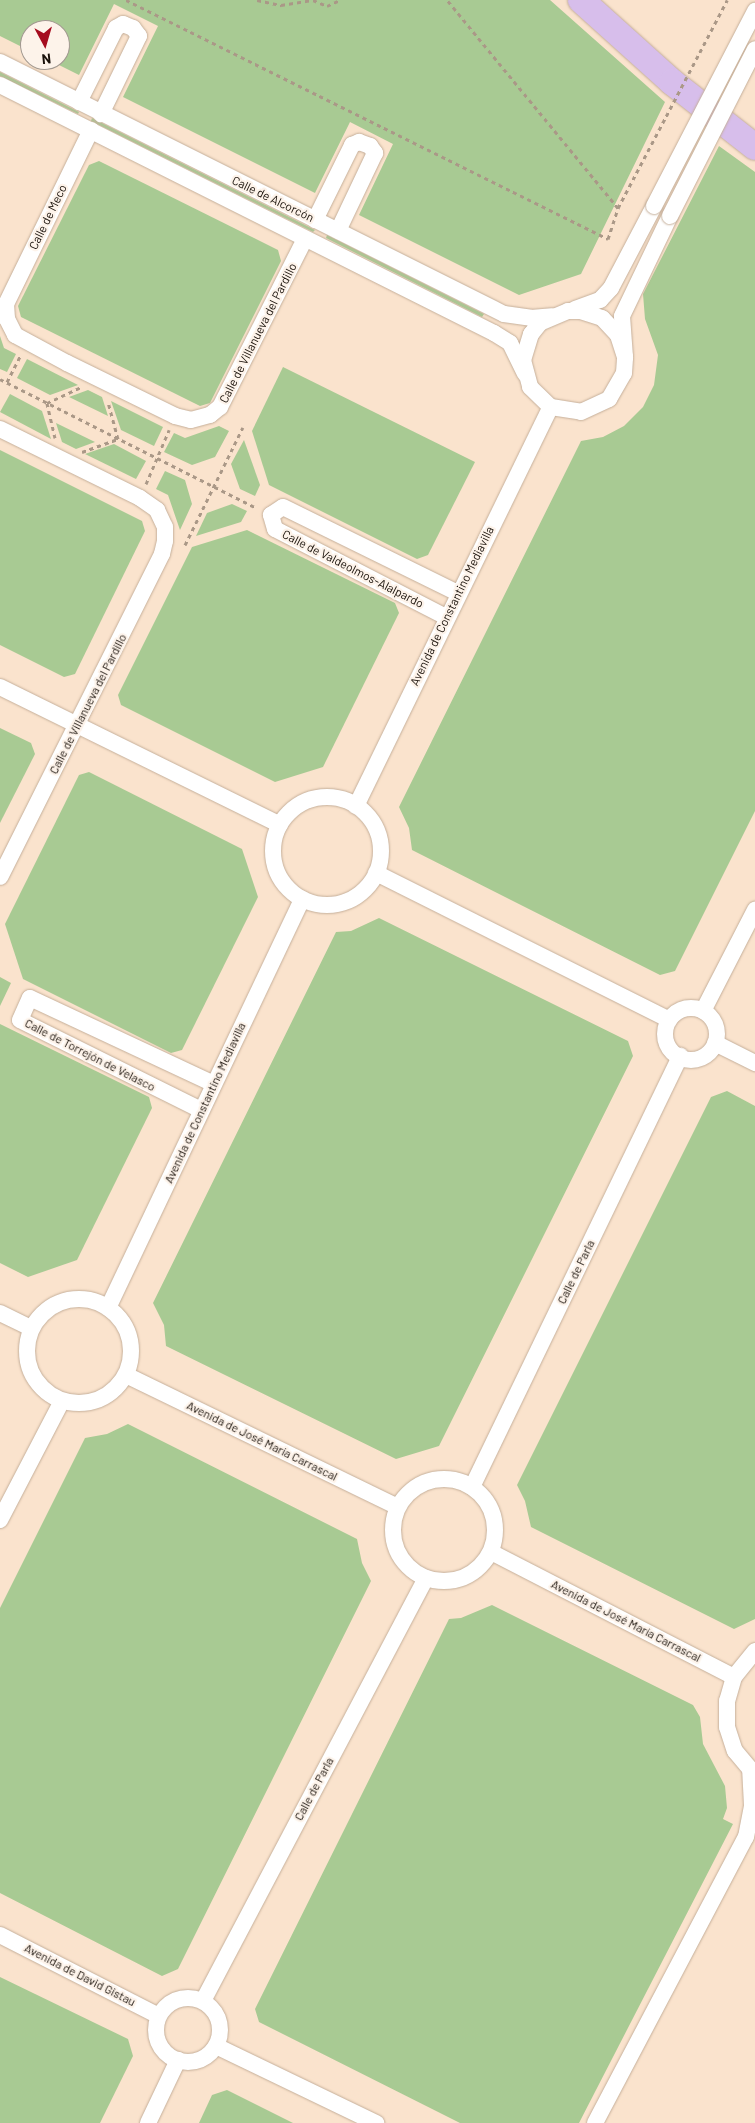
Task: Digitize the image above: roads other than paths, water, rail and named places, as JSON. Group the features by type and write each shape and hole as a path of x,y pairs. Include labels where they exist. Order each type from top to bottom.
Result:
{"main road":[{"path":"581,0 672,82 755,147"}],"street":[{"path":"755,11 611,288 600,300 552,316 531,334 524,353 524,374 530,387 551,407 581,412 608,399 618,387 625,358 622,316 670,216 755,49"},
{"path":"78,102 116,28 123,24 133,28 139,36 101,114"},
{"name":"Calle de Alcorcón","path":"0,62 504,314 531,318 552,316"},
{"name":"Calle de Alcorcón","path":"0,85 494,333 510,343 524,374"},
{"name":"Calle de Meco","path":"91,130 6,304 7,319 15,335 27,342 175,416 201,419"},
{"path":"315,220 352,145 359,142 370,146 375,153 338,231"},
{"name":"Calle de Villanueva del Pardillo","path":"201,419 220,407 305,239"},
{"path":"568,311 586,312 602,318 618,335 625,358"},
{"name":"Avenida de Constantino Mediavilla","path":"356,806 446,617 551,407"},
{"name":"Calle de Villanueva del Pardillo","path":"0,429 140,498 157,510 165,527 162,554 78,726 0,877"},
{"name":"Calle de Valdeolmos-Alalpardo","path":"446,617 275,529 271,515 277,508 283,507 458,593"},
{"path":"0,687 280,825"},
{"path":"333,798 356,806 370,819 378,836 381,854 376,873 370,884 351,899 326,905 302,899 292,892 277,872 273,848 280,825 297,806 314,799 333,798"},
{"path":"376,873 670,1020"},
{"name":"Avenida de Constantino Mediavilla","path":"108,1308 302,899"},
{"path":"703,1011 755,910"},
{"name":"Calle de Torrejón de Velasco","path":"201,1110 20,1020 30,998 214,1084"},
{"path":"682,1010 703,1011 713,1019 717,1028 715,1043 703,1057 680,1056 668,1044 666,1036 670,1020 682,1010"},
{"path":"715,1043 755,1063"},
{"name":"Calle de Parla","path":"472,1487 680,1056"},
{"path":"74,1299 92,1300 108,1308 120,1318 130,1338 131,1361 126,1375 106,1397 92,1402 62,1401 38,1385 30,1372 26,1342 31,1328 42,1314 56,1303 74,1299"},
{"path":"0,1313 31,1328"},
{"name":"Avenida de José María Carrascal","path":"126,1375 398,1507"},
{"path":"0,1520 62,1401"},
{"path":"439,1479 456,1480 472,1487 491,1509 495,1523 490,1552 470,1574 441,1581 426,1578 411,1569 400,1556 393,1532 398,1507 408,1493 423,1483 439,1479"},
{"name":"Avenida de José María Carrascal","path":"490,1552 734,1677"},
{"name":"Calle de Parla","path":"202,2001 426,1578"},
{"path":"594,2123 746,1837 752,1805 752,1773 735,1751 727,1727 727,1701 734,1677 755,1651"},
{"name":"Avenida de David Gistau","path":"0,1935 159,2016"},
{"path":"178,1999 202,2001 219,2021 216,2046 203,2058 178,2060 168,2055 157,2037 159,2016 178,1999"},
{"path":"216,2046 376,2123"},
{"path":"148,2123 178,2060"}]}
